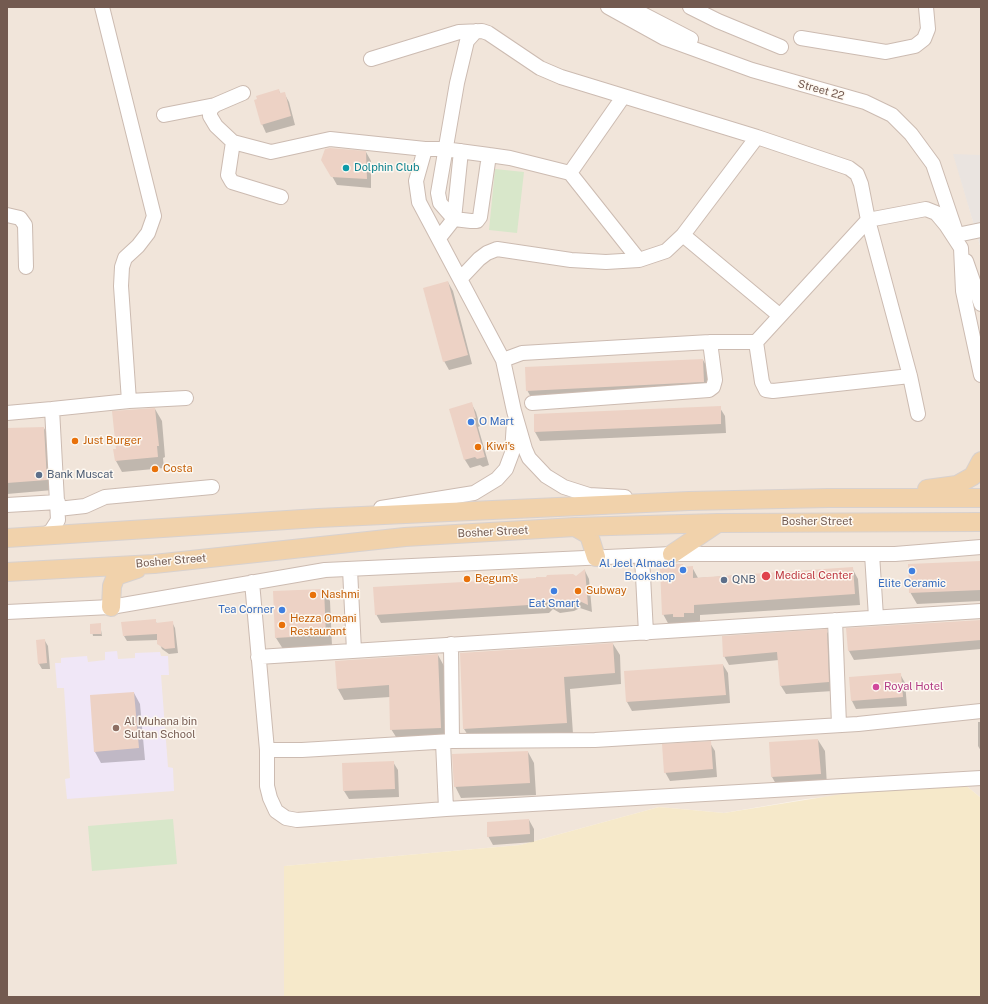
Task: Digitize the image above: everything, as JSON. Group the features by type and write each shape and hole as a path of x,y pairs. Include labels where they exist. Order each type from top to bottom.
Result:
{"main road":[{"path":"828,498 957,485 973,476 981,461"},
{"name":"Bosher Street","path":"7,538 318,518 689,501 828,498 981,498"},
{"name":"Bosher Street","path":"7,572 154,564 405,537 575,527 718,523 923,521 981,522"},
{"path":"923,521 938,529 981,533"},
{"path":"672,554 718,523"},
{"path":"575,527 589,535 596,557"},
{"path":"111,607 112,586 116,576 154,564"}],"street":[{"path":"102,7 154,216 148,233 138,246 125,258 122,267 121,286 129,401"},
{"name":"Street 22","path":"608,7 664,38 752,70 865,102 892,115 911,134 933,164 981,304"},
{"path":"629,7 752,70"},
{"path":"690,7 718,21 781,47"},
{"path":"801,38 886,52 915,46 924,39 928,30 926,7"},
{"path":"371,59 459,32 476,31 488,33 540,68 561,77 757,137 849,168 857,174 861,184 868,220 910,376 918,414"},
{"path":"476,31 467,41 457,83 444,149 438,192 440,203 454,218 477,221 480,217 489,155"},
{"path":"164,115 215,105 244,93"},
{"path":"570,173 623,97"},
{"path":"215,105 210,110 210,116 216,126 233,142 271,152 330,139 425,149 461,151 510,158 570,173 639,260"},
{"path":"461,278 479,259 487,253 497,249 571,260 606,262 639,260 666,251 683,235 757,137"},
{"path":"233,142 228,175 232,182 281,197"},
{"path":"425,149 418,170 417,191 419,202 461,278 503,360 514,412 529,458 546,476 564,487 589,495 689,501"},
{"path":"439,238 454,218 461,151"},
{"path":"910,376 773,391 766,390 762,382 756,342 779,315 868,220 926,209 936,213 959,242 981,230"},
{"path":"7,215 20,218 25,225 26,267"},
{"path":"683,235 779,315"},
{"name":"Street 22","path":"959,242 963,291 981,375"},
{"path":"503,360 522,353 710,342 756,342"},
{"path":"532,403 709,390 713,387 715,380 710,342"},
{"path":"7,413 129,401 186,398"},
{"path":"52,409 58,510 67,530 82,533"},
{"path":"318,518 474,493 496,479 506,469 512,453 514,412"},
{"path":"7,505 58,510 85,506 105,496 212,487"},
{"path":"42,536 51,531 58,510"},
{"path":"7,612 111,607 325,570 596,557 642,557 672,554 895,554 981,547"},
{"path":"872,554 876,617"},
{"path":"642,557 646,633"},
{"path":"350,569 354,650"},
{"path":"252,582 267,750 267,786 270,798 276,811 286,818 297,820 446,809 981,778"},
{"path":"258,657 981,611"},
{"path":"836,620 840,725"},
{"path":"446,809 451,644"},
{"path":"267,750 302,750 447,742 595,740 840,725 981,711"}],"shaded area":[{"path":"7,7 981,7 981,155 954,155 981,249 981,798 963,783 806,799 724,813 659,807 520,845 285,866 284,997 7,997"},
{"path":"953,154 981,155 981,249"},
{"name":"Al Muhana bin Sultan School","path":"117,651 118,659 135,658 135,653 160,652 161,656 168,656 169,675 161,675 168,767 173,768 174,791 67,799 65,779 70,778 64,688 57,688 55,663 61,663 61,658 87,656 88,662 105,660 105,652"}],"green space":[{"path":"495,169 524,172 517,233 489,230"},
{"path":"173,819 177,864 92,871 88,826"}],"sand":[{"path":"911,783 963,783 981,798 981,997 284,997 284,866 520,845 659,807 724,813"}],"building":[{"path":"279,89 280,93 285,92 291,116 261,125 254,100 257,99 256,96"},
{"name":"Dolphin Club","path":"330,148 366,151 367,179 331,177 321,160 325,149"},
{"path":"448,281 468,355 443,362 423,288"},
{"path":"703,359 704,382 526,391 525,367"},
{"path":"472,402 476,418 474,418 485,457 477,459 475,457 464,460 449,409"},
{"path":"721,406 721,424 534,432 534,414"},
{"path":"155,408 159,446 157,446 158,457 115,461 113,449 116,449 112,411"},
{"path":"44,427 47,480 7,483 7,428"},
{"path":"981,561 981,590 909,593 908,564"},
{"path":"669,564 683,564 683,567 693,566 693,578 853,567 855,594 694,605 694,613 684,613 684,617 673,617 673,614 662,615 660,568 670,567"},
{"path":"585,569 588,605 575,599 569,603 555,605 548,601 544,604 375,615 373,587 536,578 546,577 547,575 573,574 576,576"},
{"path":"324,589 326,635 275,638 273,591"},
{"path":"156,619 156,623 173,621 175,648 165,649 157,644 157,634 123,636 121,622"},
{"path":"981,620 981,640 848,651 846,628"},
{"path":"101,623 101,634 90,634 90,624"},
{"path":"827,629 829,682 780,686 777,652 723,657 722,636"},
{"path":"45,639 47,663 38,664 36,640"},
{"path":"613,643 615,673 564,677 567,723 463,729 460,653"},
{"path":"438,654 441,728 390,730 389,685 337,689 335,661"},
{"path":"723,664 726,695 626,702 624,671"},
{"name":"Royal Hotel","path":"901,673 903,697 851,701 849,677"},
{"path":"134,692 139,748 94,752 90,695"},
{"path":"818,739 821,774 771,777 769,742"},
{"path":"711,741 713,769 664,773 662,744"},
{"path":"528,751 530,783 454,787 452,754"},
{"path":"394,761 395,789 343,791 342,763"},
{"path":"529,819 530,834 487,837 487,822"}],"place":[{"name":"Dolphin Club","path":"346,168"},
{"name":"O Mart","path":"471,422"},
{"name":"Just Burger","path":"75,441"},
{"name":"Kiwi's","path":"478,447"},
{"name":"Costa","path":"155,469"},
{"name":"Bank Muscat","path":"39,475"},
{"name":"Al Jeel Almaed Bookshop","path":"683,570"},
{"name":"Elite Ceramic","path":"912,571"},
{"name":"Medical Center","path":"766,576"},
{"name":"Begum's","path":"467,579"},
{"name":"QNB","path":"724,580"},
{"name":"Eat Smart","path":"554,591"},
{"name":"Subway","path":"578,591"},
{"name":"Nashmi","path":"313,595"},
{"name":"Tea Corner","path":"282,610"},
{"name":"Hezza Omani Restaurant","path":"282,625"},
{"name":"Royal Hotel","path":"876,687"},
{"name":"Al Muhana bin Sultan School","path":"116,728"}]}
